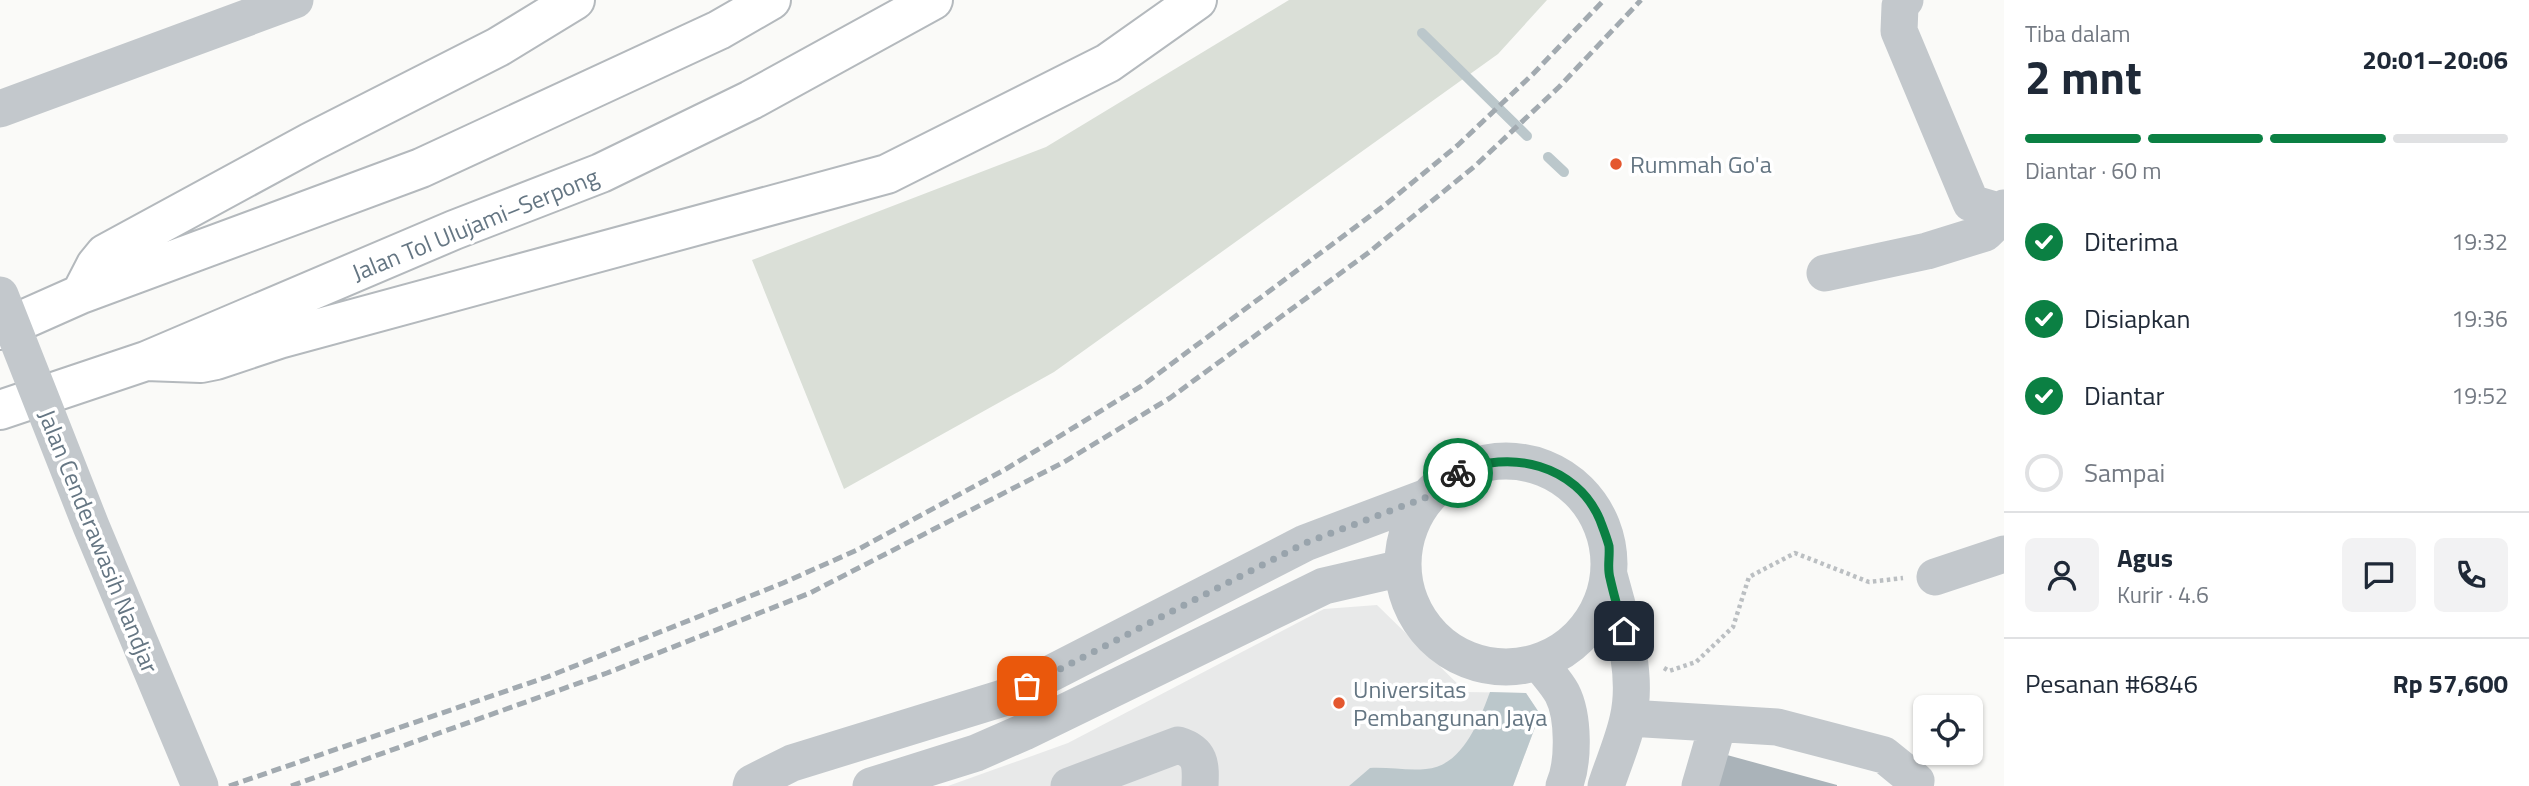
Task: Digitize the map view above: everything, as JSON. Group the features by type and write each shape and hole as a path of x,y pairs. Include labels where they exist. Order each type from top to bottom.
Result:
{"highway":[{"path":"81,294 96,265 106,254 311,142 498,47 575,0"},
{"path":"0,330 81,294 421,168 719,30 771,0"},
{"name":"Jalan Tol Ulujami–Serpong","path":"0,410 146,361 454,230 601,173 751,100 933,0"},
{"path":"146,361 201,363 216,360 279,339 887,174 1108,63 1197,0"}],"street":[{"path":"0,109 295,0"},
{"path":"1825,273 1927,251 1985,233 1994,224 2001,209 1971,203 1899,31 1900,6 1905,0"},
{"name":"Jalan Cenderawasih Nandjar","path":"0,295 91,526 200,786"},
{"path":"1606,786 1629,718 1632,684 1625,640 1609,575 1609,546 1599,518 1583,494 1560,475 1534,464 1504,460 1475,465 1448,478 1427,497 1411,522 1404,544 1402,568 1405,590 1424,628 1439,643 1466,659 1497,667 1539,662 1565,649 1586,628 1602,603 1609,575"},
{"path":"748,785 792,764 1003,698 1305,543 1427,497"},
{"path":"1935,577 2004,554"},
{"path":"871,786 976,752 1024,732 1324,586 1402,568"},
{"path":"1539,662 1563,694 1571,731 1570,772 1564,786"},
{"path":"1629,718 1777,727 1884,755 1916,781 1915,786"},
{"path":"1700,786 1718,724"},
{"path":"1069,786 1151,770 1178,745 1190,749 1202,764 1200,786"}],"path":[{"path":"1625,640 1669,671 1696,662 1733,627 1749,577 1795,553 1869,582 1894,578 1935,577"}],"shaded area":[{"path":"1289,0 1547,0 1498,54 1054,372 844,489 752,260 1046,147"},
{"name":"Universitas Pembangunan Jaya","path":"1377,605 1466,692 1526,693 1540,714 1513,786 948,786 1068,743 1324,609"},
{"path":"1490,692 1526,693 1540,714 1513,786 1349,786 1370,768 1426,769 1450,760 1468,740"}],"building":[{"path":"1727,755 1837,785 1837,786 1718,786"}],"waterway":[{"path":"1422,33 1527,136"},
{"path":"1548,157 1564,172"}],"railway":[{"path":"229,786 547,677 783,583 857,550 1006,469 1143,385 1385,205 1458,145 1533,74 1604,0"},
{"path":"291,786 607,673 810,593 1064,462 1170,398 1368,253 1475,166 1559,87 1641,0"}],"way so far":[{"path":"1027,686 1305,543 1427,497 1448,478 1458,473"}],"place":[{"name":"Rummah Go'a","path":"1616,164"},
{"name":"Universitas Pembangunan Jaya","path":"1339,703"}],"route":[{"path":"1458,473 1475,465 1504,460 1534,464 1560,475 1583,494 1599,518 1609,546 1609,575 1624,631"}]}
